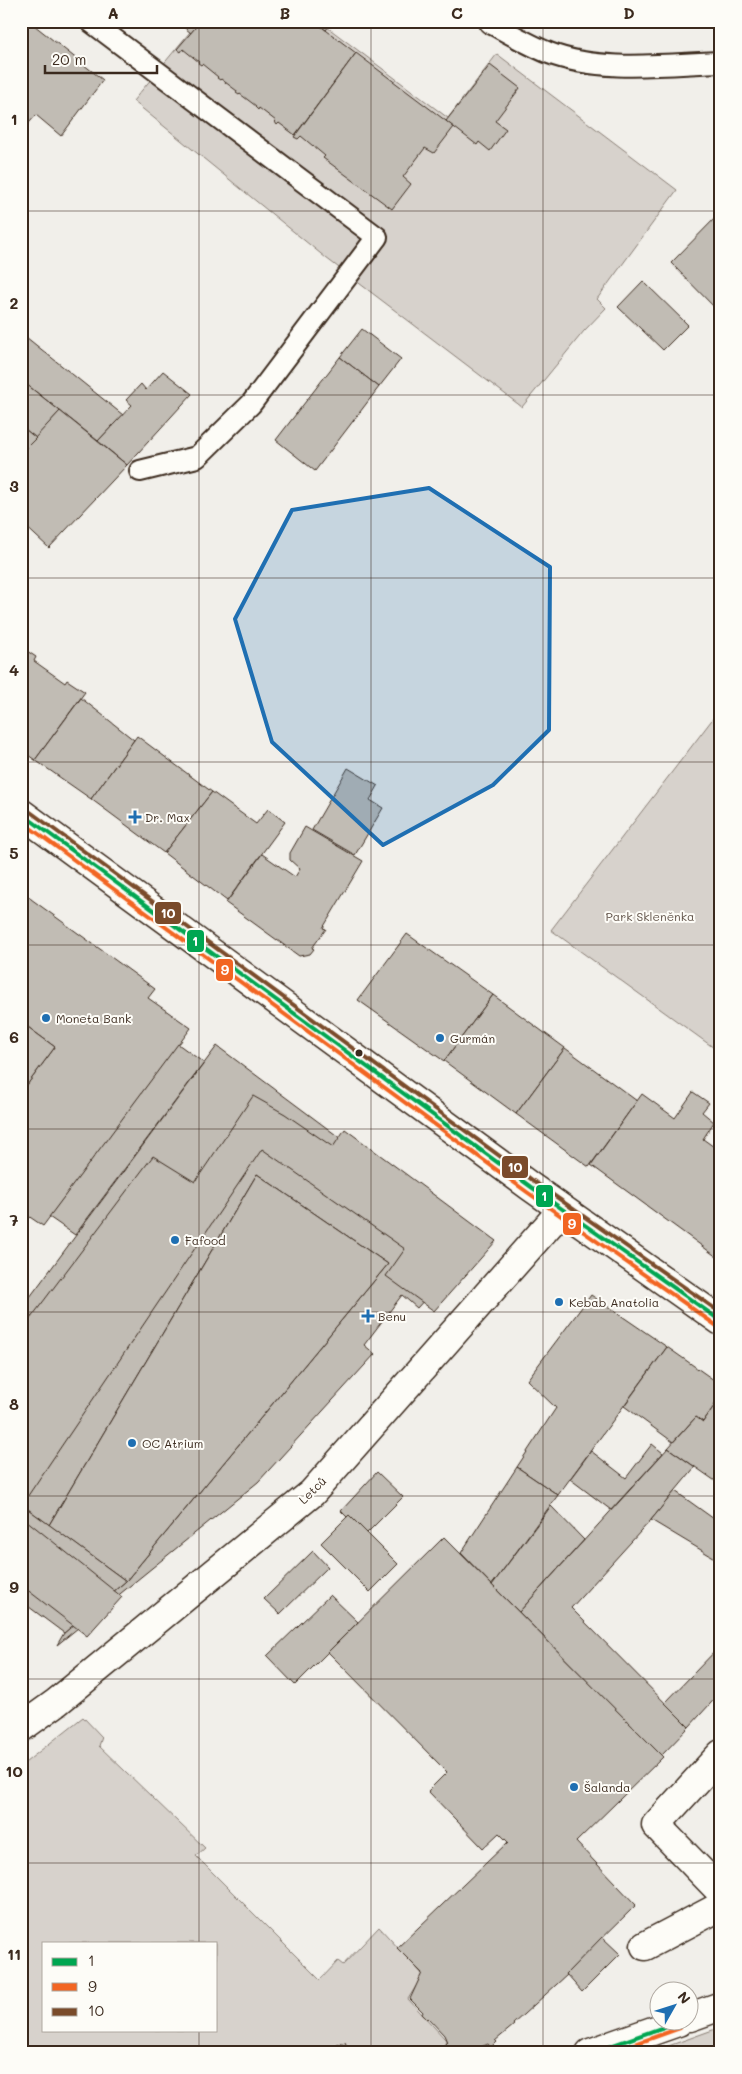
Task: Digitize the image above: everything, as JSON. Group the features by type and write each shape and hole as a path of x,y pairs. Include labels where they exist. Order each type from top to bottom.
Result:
{"street":[{"path":"21,813 562,1210 721,1320"},
{"name":"Letců","path":"21,1728 65,1696 312,1493 562,1210"},
{"path":"721,1754 656,1825 721,1892"},
{"path":"645,1946 721,1906"},
{"path":"700,2014 721,2006"},
{"path":"590,2053 650,2032"}],"lane":[{"path":"90,21 377,237 251,404 197,457 140,471"},
{"path":"490,23 549,53 587,63 636,66 721,62"}],"highlighted area":[{"path":"429,488 550,567 549,730 493,785 383,845 272,742 235,619 292,510"}],"green space":[{"path":"199,21 319,21 448,118 497,54 677,190 597,299 606,308 584,331 522,407 326,258 133,101"},
{"name":"Park Skleněnka","path":"721,708 721,1053 551,930"},
{"path":"83,1717 102,1737 99,1746 205,1848 196,1856 320,1980 338,1961 343,1965 379,1927 423,1975 408,1999 446,2040 443,2053 21,2053 21,1766"},
{"path":"721,1787 721,1817 715,1811 715,1793"},
{"path":"721,2027 721,2048 711,2053 649,2053"}],"building":[{"path":"21,21 29,21 103,80 61,136 36,115 23,130 21,129"},
{"path":"176,21 201,21 191,33"},
{"path":"201,21 314,21 356,53 295,135 279,123 277,125 276,121 236,93 237,91 217,78 183,49 181,52 177,49"},
{"path":"314,21 333,21 326,30"},
{"path":"356,53 454,127 434,153 425,148 403,177 411,184 392,209 323,158 325,156 301,136 298,139 294,137"},
{"path":"490,65 520,88 495,121 506,129 490,151 479,142 477,145 446,121"},
{"path":"721,212 721,314 671,263"},
{"path":"643,281 688,325 663,350 618,307"},
{"path":"362,329 401,359 379,387 340,357"},
{"path":"21,333 123,415 98,441 21,380"},
{"path":"340,357 379,387 315,471 276,440"},
{"path":"163,371 192,394 127,465 98,441 132,405 126,400 141,384 146,390"},
{"path":"21,380 60,411 36,438 21,426"},
{"path":"60,411 127,465 49,548 21,522 21,453"},
{"path":"21,426 36,438 21,453"},
{"path":"21,647 36,657 34,661 65,683 67,680 85,692 35,760 21,750"},
{"path":"81,698 134,740 91,799 35,760"},
{"path":"137,736 212,792 164,853 91,799"},
{"path":"348,768 378,786 370,800 383,808 355,855 312,830"},
{"path":"212,792 256,824 268,809 285,822 227,901 164,853"},
{"path":"305,827 363,861 323,928 326,929 312,948 314,949 310,954 299,956 226,903 262,854 295,877 300,869 290,860 290,853"},
{"path":"21,892 155,989 148,998 191,1028 43,1226 21,1211 21,1093 55,1047 21,1022"},
{"path":"407,934 493,995 444,1061 358,1000"},
{"path":"493,995 565,1048 516,1114 444,1061"},
{"path":"21,1022 55,1047 21,1093"},
{"path":"178,1044 204,1063 75,1235 49,1217"},
{"path":"217,1046 478,1241 417,1308 402,1295 364,1345 375,1354 258,1482 57,1645 64,1633 126,1581 388,1264 257,1174 49,1525 21,1504 21,1395 63,1340 21,1309"},
{"path":"565,1048 637,1101 589,1167 516,1114"},
{"path":"693,1092 709,1103 702,1112 714,1122 703,1139 721,1152 721,1260 591,1165 642,1094 675,1118"},
{"path":"253,1096 285,1114 333,1147 345,1129 496,1241 434,1311 386,1276 405,1249 262,1149 21,1506 21,1331 153,1156 195,1182"},
{"path":"257,1174 388,1264 126,1581 49,1525"},
{"path":"591,1295 667,1347 558,1495 517,1467 556,1408 527,1380"},
{"path":"667,1347 721,1385 721,1396 703,1422 696,1417 673,1442 624,1406"},
{"path":"721,1396 721,1485 668,1448 696,1417 703,1422"},
{"path":"652,1444 663,1453 611,1510 570,1479 591,1451 626,1478"},
{"path":"668,1448 695,1467 651,1520 571,1608 689,1727 661,1756 519,1612"},
{"path":"517,1467 558,1495 492,1585 461,1553"},
{"path":"377,1472 403,1497 367,1533 349,1515 347,1517 341,1511"},
{"path":"675,1491 721,1524 721,1562 651,1520"},
{"path":"21,1504 126,1581 64,1633 21,1601"},
{"path":"551,1506 584,1540 519,1612 492,1585"},
{"path":"349,1515 398,1564 370,1592 321,1543"},
{"path":"21,1516 122,1597 87,1636 21,1585"},
{"path":"444,1537 663,1757 576,1842 636,1905 567,1975 495,2041 491,2047 488,2044 466,2053 440,2053 442,2047 447,2042 444,2035 422,2014 423,2012 410,1999 422,1973 397,1948 508,1842 499,1833 483,1848 428,1791 447,1772 328,1652"},
{"path":"313,1551 328,1567 280,1614 264,1599"},
{"path":"330,1595 358,1622 295,1685 267,1656"},
{"path":"721,1645 721,1692 689,1727 665,1703"},
{"path":"602,1937 620,1954 582,1992 566,1974"},
{"path":"345,2042 350,2053 341,2053 337,2045"}],"transit line":[{"name":"10","path":"25,808 535,1182 721,1313"},
{"name":"1","path":"21,813 531,1187 721,1321"},
{"name":"9","path":"21,821 527,1192 717,1326"},
{"name":"1","path":"591,2053 650,2032"},
{"name":"9","path":"610,2053 669,2032"}],"place":[{"name":"Dr. Max","path":"135,817"},
{"name":"Moneta Bank","path":"46,1018"},
{"name":"Gurmán","path":"440,1038"},
{"name":"Fafood","path":"175,1240"},
{"name":"Kebab Anatolia","path":"559,1302"},
{"name":"Benu","path":"368,1316"},
{"name":"OC Atrium","path":"132,1443"},
{"name":"Šalanda","path":"574,1787"}]}
